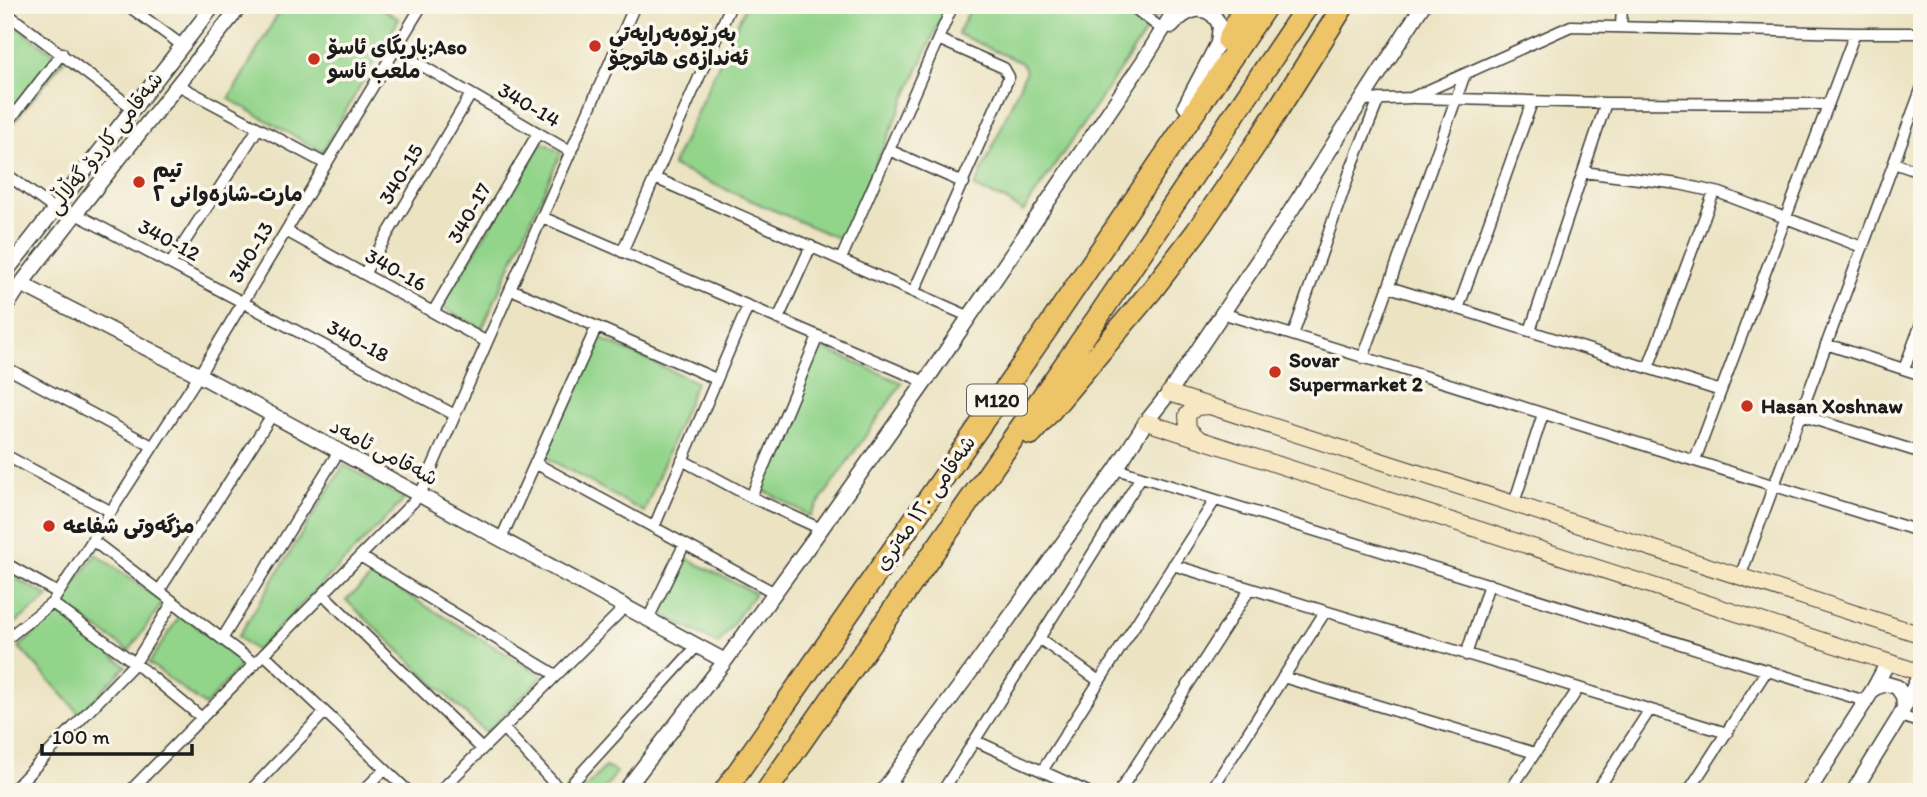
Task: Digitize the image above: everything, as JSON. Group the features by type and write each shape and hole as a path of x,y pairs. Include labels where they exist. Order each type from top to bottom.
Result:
{"highway":[{"path":"882,565 934,483 1012,373 1049,309 1233,32 1245,5"},
{"name":"شەقامی ١٢٠ مەتری","path":"724,792 1084,275 1267,5"},
{"name":"شەقامی ١٢٠ مەتری","path":"766,792 1113,295 1308,5"},
{"path":"942,540 1177,258 1260,138 1344,5"}],"main road":[{"path":"1169,393 1922,635"},
{"path":"1201,440 1188,429 1187,415 1196,407 1212,406"},
{"path":"1146,422 1921,673"}],"street":[{"path":"127,5 183,46"},
{"name":"شەقامی کاردۆ گەڵاڵی","path":"5,273 214,5"},
{"name":"شەقامی کاردۆ گەڵاڵی","path":"5,309 21,284 241,5"},
{"name":"340-13","path":"5,640 55,598 199,374 422,5"},
{"path":"130,792 420,495 635,5"},
{"path":"622,252 731,5"},
{"path":"841,259 953,5"},
{"path":"1126,5 1133,7 1163,30"},
{"path":"624,792 775,593 925,382 1144,60 1178,5"},
{"path":"882,792 1169,393 1423,5"},
{"path":"1622,5 1622,27"},
{"path":"1144,60 1185,12 1206,10 1218,20 1221,32 1217,43 1185,106"},
{"path":"5,12 134,109"},
{"path":"1411,98 1571,26 1922,33"},
{"path":"1695,460 1855,33"},
{"path":"914,291 1009,78 1004,68 938,39"},
{"name":"340-14","path":"395,50 571,152"},
{"path":"5,126 62,53"},
{"path":"1363,358 1465,74"},
{"path":"178,85 257,130 326,164"},
{"path":"1740,577 1922,88"},
{"name":"340-15","path":"364,274 471,94"},
{"path":"1362,100 1411,98 1532,102 1828,104"},
{"path":"1293,335 1352,166 1379,99"},
{"path":"1458,309 1532,102"},
{"path":"1530,331 1606,103"},
{"path":"171,263 257,130"},
{"name":"340-17","path":"433,312 538,133"},
{"path":"889,150 964,183"},
{"path":"1894,163 1922,173"},
{"path":"1583,172 1679,184 1714,192 1786,216 1862,247"},
{"path":"5,173 54,209"},
{"path":"655,178 968,316"},
{"path":"73,188 87,199"},
{"path":"1648,368 1714,192"},
{"name":"340-12","path":"76,214 243,302"},
{"path":"542,217 925,382"},
{"name":"340-16","path":"286,231 487,342"},
{"path":"778,319 811,246"},
{"name":"شەقامی ئامەد","path":"21,284 199,374 725,661"},
{"path":"1388,287 1721,391"},
{"path":"511,289 716,379"},
{"name":"340-18","path":"243,302 455,415"},
{"path":"654,527 748,306"},
{"path":"1222,313 1922,532"},
{"path":"1904,369 1922,321"},
{"path":"500,539 596,328"},
{"path":"751,497 818,336"},
{"path":"1826,344 1922,374"},
{"path":"5,367 152,446"},
{"path":"1514,503 1543,414"},
{"path":"159,591 272,415"},
{"path":"1800,415 1922,453"},
{"path":"222,639 339,451"},
{"path":"5,455 110,511"},
{"path":"682,460 751,497 821,529"},
{"path":"535,463 775,593"},
{"path":"1116,469 1865,701"},
{"path":"942,792 1141,477"},
{"path":"1042,771 1215,500"},
{"path":"92,540 255,664"},
{"path":"648,619 684,545"},
{"path":"360,556 556,675"},
{"path":"5,563 55,598 202,718"},
{"path":"1173,565 1727,733"},
{"path":"1466,655 1489,584"},
{"path":"1119,792 1250,589"},
{"path":"323,594 482,749"},
{"path":"11,792 135,663 173,601"},
{"path":"439,792 625,607"},
{"path":"1210,792 1325,612"},
{"path":"1040,639 1099,681"},
{"path":"503,728 563,792 697,646"},
{"path":"264,654 409,792"},
{"path":"1808,792 1888,662"},
{"path":"1688,792 1767,670"},
{"path":"1853,792 1902,711 1921,673"},
{"path":"1283,677 1535,753"},
{"path":"1874,688 1886,684 1897,687 1903,696 1902,711"},
{"path":"1509,792 1578,689"},
{"path":"1597,792 1649,711"},
{"path":"1902,711 1922,723"},
{"path":"249,792 325,712"},
{"path":"976,741 1088,792"},
{"path":"362,792 385,769"}],"green space":[{"name":"یاریگای ئاسۆ;Aso ملعب ئاسو","path":"283,5 376,5 399,19 322,152 229,99"},
{"path":"746,5 947,5 842,240 672,166"},
{"path":"972,5 1164,5 1023,212 1007,201 975,187 1026,71 1022,63 958,34"},
{"path":"16,27 64,60 5,133 5,41"},
{"path":"542,142 561,153 482,329 441,306"},
{"path":"595,336 696,382 644,512 542,455"},
{"path":"819,346 902,383 810,516 760,488"},
{"path":"344,465 405,499 256,651 238,637"},
{"path":"96,554 163,602 129,651 61,603"},
{"path":"684,557 755,593 718,644 658,612"},
{"path":"5,572 49,597 5,631"},
{"path":"374,575 543,676 486,733 346,600"},
{"path":"58,613 126,666 80,714 19,647"},
{"path":"181,614 243,663 205,706 149,663"},
{"path":"605,767 617,772 602,792 582,792"}],"place":[{"name":"بەڕێوەبەرایەتی ئەندازەی هاتوچۆ","path":"595,46"},
{"name":"یاریگای ئاسۆ;Aso ملعب ئاسو","path":"314,59"},
{"name":"تیم مارت-شارەوانی ٢","path":"139,182"},
{"name":"Sovar Supermarket 2","path":"1275,372"},
{"name":"Hasan Xoshnaw","path":"1747,406"},
{"name":"مزگەوتی شفاعە","path":"49,526"}]}
